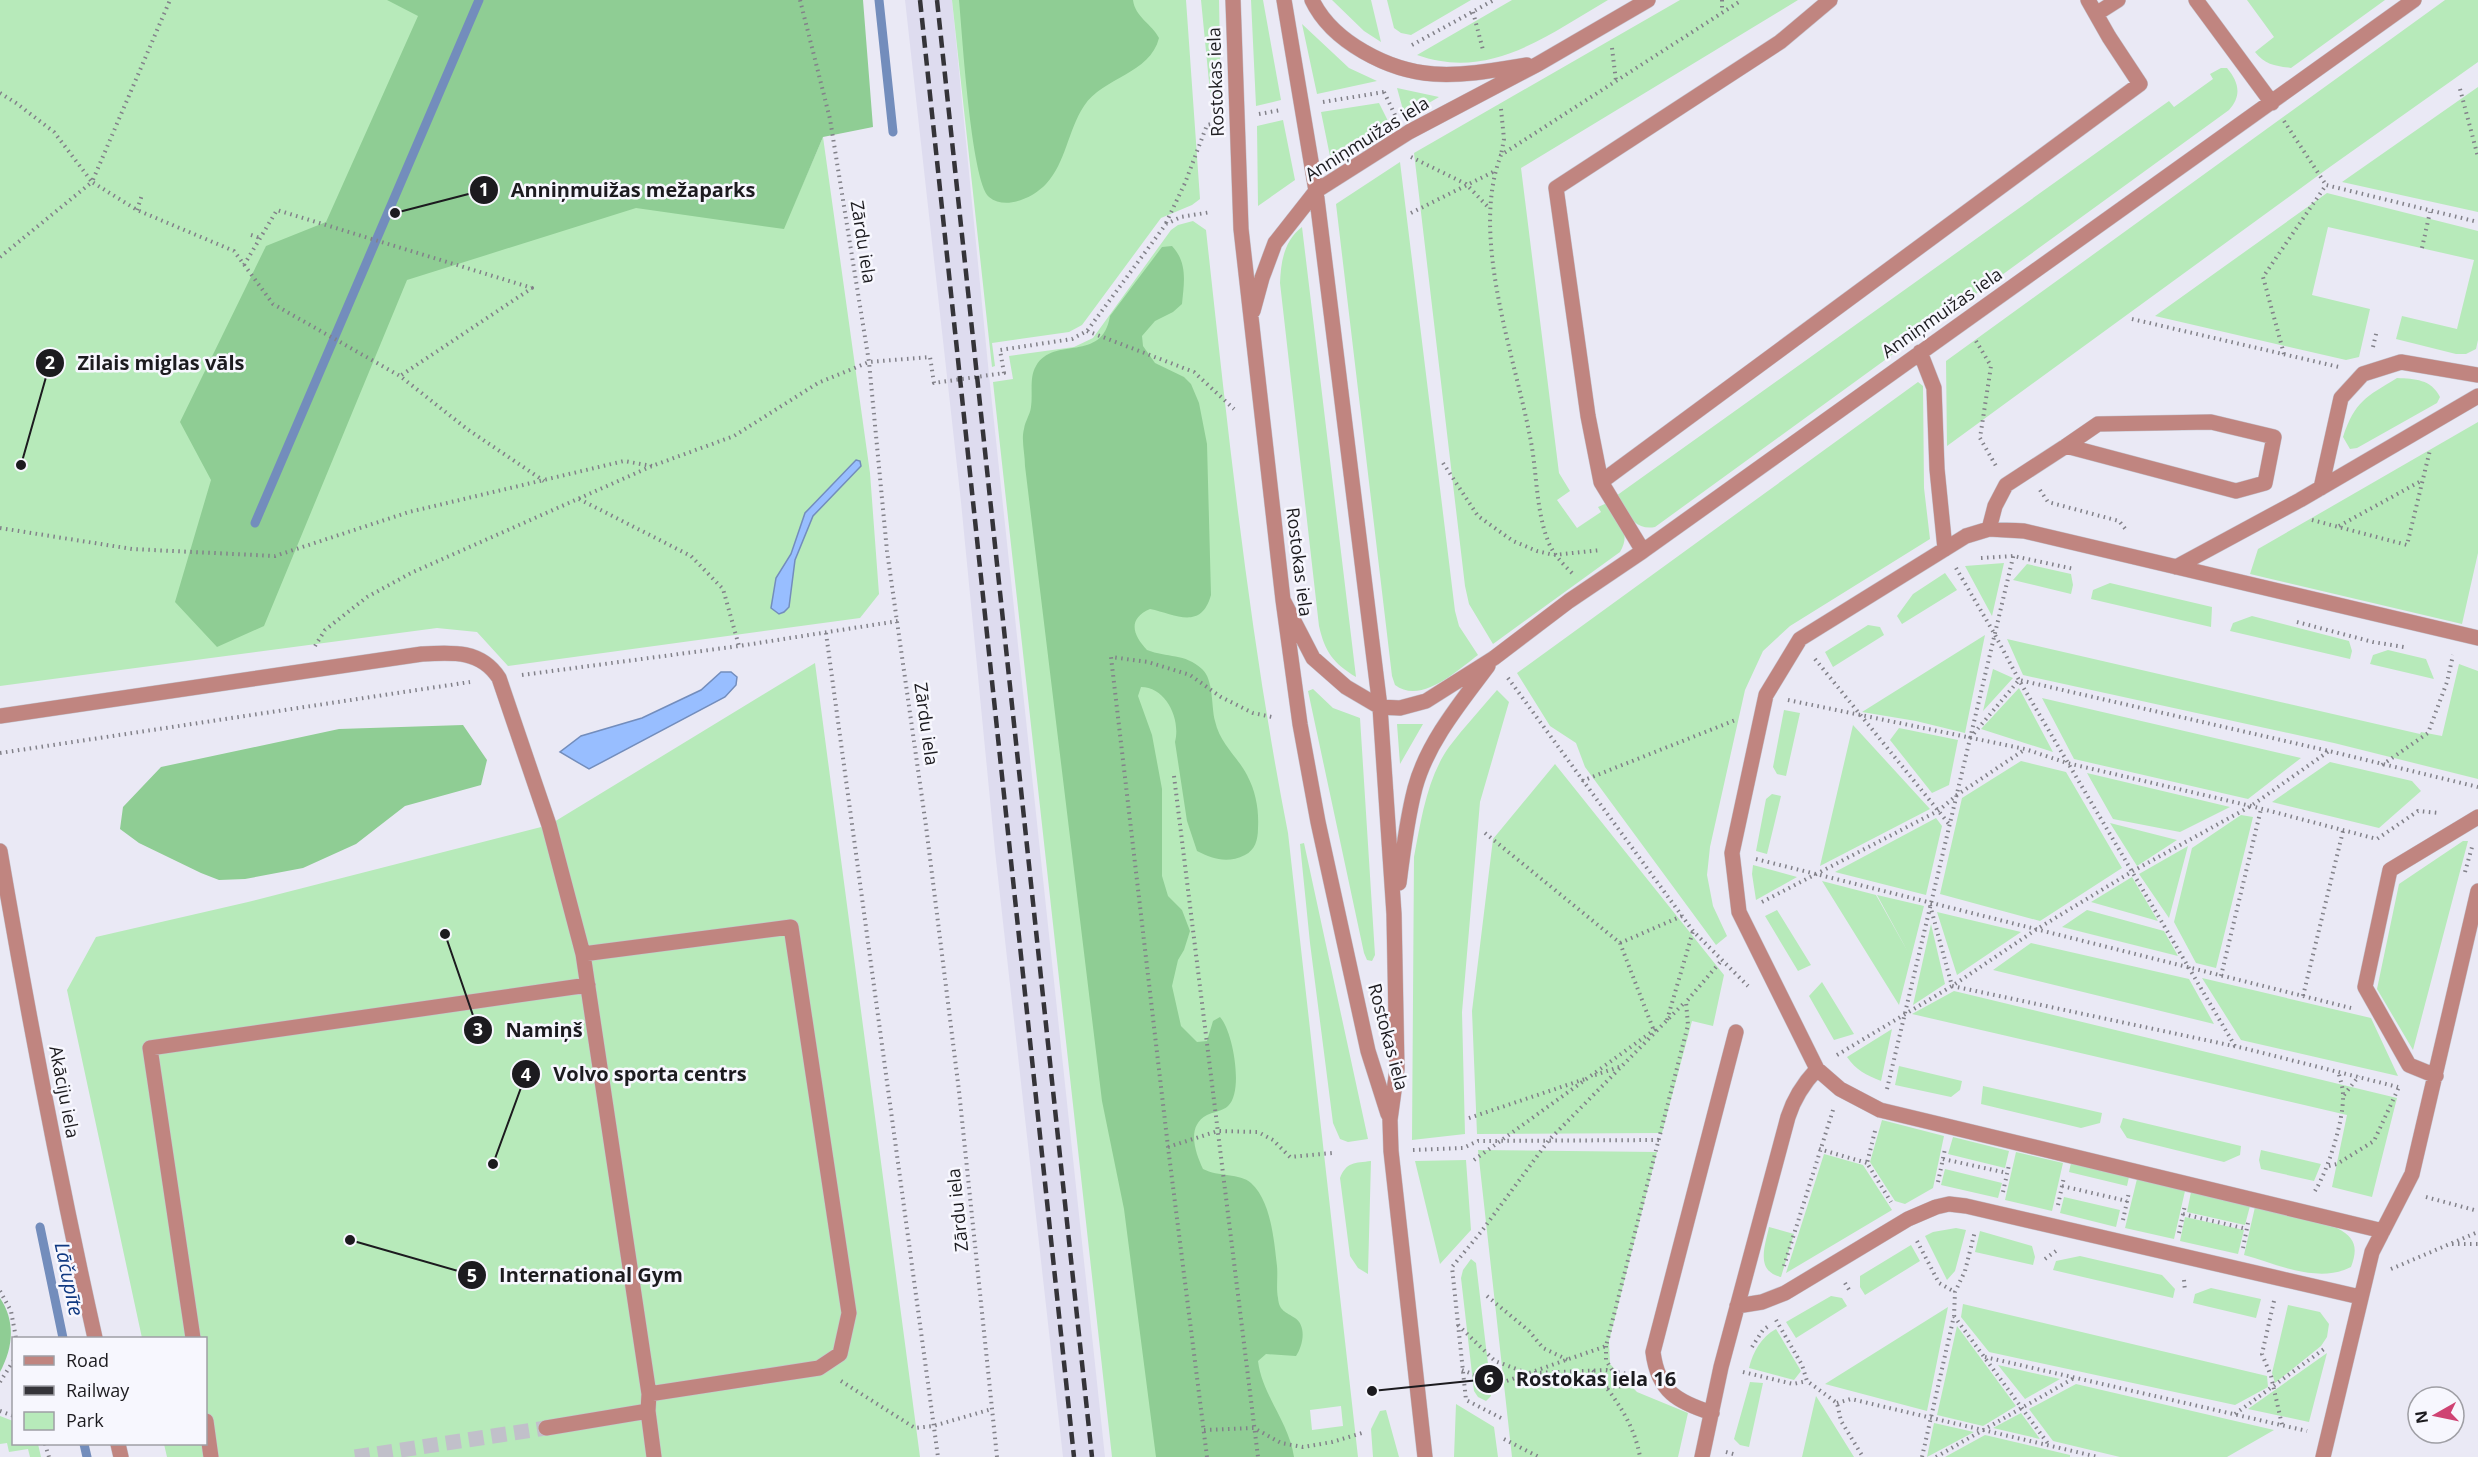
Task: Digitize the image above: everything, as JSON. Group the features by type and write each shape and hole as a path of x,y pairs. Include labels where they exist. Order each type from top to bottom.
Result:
{"street":[{"name":"Rostokas iela","path":"1233,0 1241,229 1283,600 1300,724 1318,822 1368,1051 1390,1120"},
{"name":"Rostokas iela","path":"1284,0 1316,191 1380,707 1394,914 1397,1069 1390,1120 1391,1151 1425,1457"},
{"name":"Anniņmuižas iela","path":"1312,0 1336,32 1356,46 1400,67 1435,74 1538,64"},
{"name":"Anniņmuižas iela","path":"1250,323 1262,278 1275,243 1316,191 1409,132 1538,64 1648,0"},
{"path":"1643,552 1601,482 1588,416 1556,188 1780,42 1830,0"},
{"path":"1601,482 2140,84 2088,0"},
{"path":"2096,14 2118,0"},
{"path":"2196,0 2272,103"},
{"name":"Anniņmuižas iela","path":"1380,707 1400,708 1426,701 1494,658 1569,601 1643,552 2414,0"},
{"path":"1920,352 1934,388 1937,470 1948,554"},
{"path":"2321,488 2341,398 2363,374 2401,362 2478,375"},
{"path":"2176,567 2279,512 2478,396"},
{"path":"1989,529 1995,506 2006,485 2098,424 2211,422 2274,436 2265,483 2236,491 2066,446"},
{"path":"2384,1231 1880,1110 1840,1089 1817,1069 1739,912 1732,853 1765,702 1800,639 1948,554 1966,536 1989,529 2024,531 2478,638"},
{"path":"1283,600 1313,658 1346,687 1380,707"},
{"path":"0,716 422,654 447,652 474,656 491,666 499,678 549,825 583,954 650,1394 648,1412 654,1457"},
{"name":"Anniņmuižas iela","path":"1394,914 1405,838 1416,786 1430,752 1462,701 1494,658"},
{"path":"2436,1076 2409,1065 2365,987 2390,870 2478,817"},
{"name":"Akāciju iela","path":"0,851 64,1195 95,1337"},
{"path":"2323,1457 2372,1252 2412,1174 2478,891"},
{"path":"583,954 791,927 849,1313 840,1354 819,1368 650,1394"},
{"path":"193,1337 150,1048 588,985"},
{"path":"1712,1413 1678,1400 1661,1382 1653,1352 1736,1032"},
{"path":"1702,1457 1721,1367 1788,1117 1803,1083 1817,1069"},
{"path":"1737,1306 1775,1297 1904,1221 1949,1204 1980,1209 2360,1297"},
{"path":"546,1428 648,1412"},
{"path":"207,1428 211,1457"}],"path":[{"path":"0,257 92,182 170,0"},
{"name":"Zārdu iela","path":"800,0 830,119 869,362 887,551 958,1080 997,1457"},
{"path":"1412,45 1494,0"},
{"path":"1722,0 1722,13"},
{"path":"1384,92 1388,85"},
{"path":"2460,89 2478,157"},
{"path":"1319,102 1384,92"},
{"path":"1384,92 1397,121"},
{"path":"0,93 54,132 92,182 137,210 234,251 273,304 400,376 467,429 544,481"},
{"path":"2272,103 2326,185 2478,222"},
{"path":"1256,115 1282,110"},
{"path":"299,672 325,630 367,597 411,573 652,466 734,436 818,383 869,362 930,357 934,383 1004,373 1000,350 1072,339 1088,331 1166,224 1185,183 1207,125"},
{"path":"1404,153 1466,184 1490,208"},
{"path":"1411,213 1495,170"},
{"path":"2284,354 2263,277 2326,185"},
{"path":"137,210 142,195"},
{"path":"244,265 277,210 532,288 400,376"},
{"path":"1166,224 1181,217 1210,212"},
{"path":"2422,248 2430,212"},
{"path":"251,235 260,238"},
{"path":"1965,320 1990,366 1980,438 2006,485"},
{"path":"2132,320 2333,367 2347,368"},
{"path":"2371,353 2377,330"},
{"path":"1088,331 1194,372 1234,409"},
{"path":"2279,512 2408,545 2421,481 2439,419"},
{"path":"0,528 132,549 275,556 409,512 624,461 652,466"},
{"path":"1443,463 1478,516 1513,541 1554,555 1622,549 1643,552"},
{"path":"2026,470 2048,502 2119,521 2133,537 2128,556"},
{"path":"2338,527 2421,481"},
{"path":"579,499 692,556 723,589 740,646"},
{"path":"1867,1162 2013,556 2024,531"},
{"path":"1948,554 2013,556 2080,571"},
{"path":"1948,554 2067,763 2236,1047"},
{"path":"0,753 898,621"},
{"path":"2294,621 2373,642 2408,647"},
{"path":"826,633 938,1457"},
{"path":"2442,653 2462,657"},
{"path":"1207,1457 1111,657 1148,662 1190,675 1231,703 1253,713 1272,717"},
{"path":"1813,657 1949,824"},
{"path":"1474,1160 1666,1022 1693,931 1508,678"},
{"path":"1969,739 2019,680"},
{"path":"2019,680 2329,751 2478,788"},
{"path":"2382,765 2428,733 2447,682"},
{"path":"1582,781 1765,702 1859,716 2025,749 2067,763 2251,806 2377,839 2418,811 2449,814"},
{"path":"1752,907 1938,811 1957,795 2025,749"},
{"path":"1837,1054 1952,986 2133,871 2251,806 2329,751"},
{"path":"1174,776 1257,1457"},
{"path":"2221,976 2261,809"},
{"path":"2303,996 2343,831"},
{"path":"1485,833 1620,944 1654,1031"},
{"path":"1732,853 2382,1016"},
{"path":"1929,903 1952,986"},
{"path":"1620,944 1682,916"},
{"path":"1501,1418 1466,1400 1452,1267 1481,1232 1549,1140 1686,1002 1722,960"},
{"path":"1952,986 2360,1076 2430,1098"},
{"path":"1613,1371 1606,1360 1606,1346 1688,1026 1686,1002"},
{"path":"1469,1118 1623,1066"},
{"path":"2338,1071 2343,1095 2329,1166 2337,1164 2374,1141 2398,1087"},
{"path":"2343,1095 2360,1076"},
{"path":"1840,1089 1775,1297 1776,1321 1802,1365 1807,1381 1837,1403 1841,1421 1863,1457"},
{"path":"1936,1207 1936,1188 1950,1127"},
{"path":"1168,1147 1218,1131 1258,1132 1272,1140 1290,1157 1332,1153"},
{"path":"1410,1150 1463,1148 1478,1141 1502,1140 1660,1140"},
{"path":"1998,1214 2014,1142"},
{"path":"1819,1149 1867,1162 1912,1232 1939,1283 1955,1292"},
{"path":"2053,1226 2069,1155"},
{"path":"1943,1159 2007,1173"},
{"path":"2118,1241 2134,1171"},
{"path":"2174,1254 2190,1184"},
{"path":"2062,1186 2127,1201"},
{"path":"2421,1196 2478,1211"},
{"path":"2238,1269 2254,1200"},
{"path":"1922,1457 1954,1316 1955,1292 1965,1271 1980,1209"},
{"path":"2183,1214 2247,1229"},
{"path":"2360,1297 2385,1271 2478,1232"},
{"path":"2449,1244 2478,1244"},
{"path":"0,1291 11,1311 16,1337"},
{"path":"1487,1296 1529,1331 1543,1348 1569,1360"},
{"path":"1748,1353 1763,1330 1785,1315"},
{"path":"1954,1316 2049,1445"},
{"path":"2270,1321 2262,1354 2274,1388 2282,1425"},
{"path":"1458,1324 1495,1361 1528,1374 1613,1371 1661,1382"},
{"path":"2235,1414 2274,1388 2325,1348 2350,1342"},
{"path":"1462,1370 1498,1384 1606,1346"},
{"path":"1985,1357 2328,1436"},
{"path":"1739,1383 1745,1362"},
{"path":"0,1382 12,1363"},
{"path":"819,1368 915,1428 933,1426 992,1409"},
{"path":"1593,1370 1622,1407 1637,1439 1640,1457"},
{"path":"1741,1372 1793,1383 1807,1381"},
{"path":"1936,1457 2074,1377"},
{"path":"1607,1388 1661,1382"},
{"path":"1837,1403 1851,1399 2049,1445 2075,1454 2098,1457"},
{"path":"1204,1430 1254,1428 1281,1443 1303,1447 1332,1442 1362,1433"},
{"path":"1504,1440 1539,1457"},
{"path":"1721,1457 1722,1452 1737,1455"}],"shaded area":[{"path":"905,0 952,0 989,375 1105,1457 1063,1457 995,851 961,502"}],"green space":[{"path":"0,0 767,0 791,211 823,137 870,473 879,594 860,618 508,666 477,632 437,628 0,686"},
{"path":"387,0 863,0 873,127 823,137 784,229 636,208 407,280 264,626 217,647 175,602 211,480 180,422 266,246 326,222 418,16"},
{"path":"952,0 1186,0 1200,199 1192,205 1161,218 1082,325 1069,332 992,343 995,366 992,367"},
{"path":"959,0 1133,0 1140,16 1159,38 1154,50 1146,60 1092,96 1074,125 1063,156 1053,175 1041,189 1019,201 1003,203 996,201 989,197 983,185 972,136"},
{"path":"1201,0 1219,0 1221,106 1213,107 1210,92"},
{"path":"1251,0 1263,0 1281,100 1256,106"},
{"path":"1332,0 1371,0 1381,42 1364,31"},
{"path":"1387,0 1471,0 1411,35 1401,33 1394,28"},
{"path":"1512,0 1608,0 1540,40 1494,58 1469,62 1444,62 1417,55"},
{"path":"1680,0 1798,0 1521,168 1559,473 1570,491 1557,500 1577,528 1601,512 1598,507 1607,503 1622,526 1625,538 1620,552 1493,644 1469,604 1465,586 1414,153"},
{"path":"2247,0 2385,0 2291,68 2267,62 2255,52 2274,37"},
{"path":"2445,0 2478,0 2478,62 1947,446 1946,361"},
{"path":"1302,24 1349,68 1377,81 1317,94"},
{"path":"2221,68 2227,68 2234,78 2237,89 2236,100 2229,110 1655,527 1641,526 1627,514 1616,496 2169,101 2174,107 2213,79 2210,74"},
{"path":"2478,87 2478,212 2342,182"},
{"path":"1397,88 1439,97 1405,117"},
{"path":"1379,103 1390,125 1331,161 1321,112"},
{"path":"1283,120 1295,180 1258,206 1257,126"},
{"path":"1400,162 1455,611 1459,626 1478,655 1439,683 1416,691 1405,690 1395,685 1392,676 1336,204"},
{"path":"2327,193 2478,231 2478,340 2476,349 2466,354 2456,354 2396,339 2402,316 2457,329 2474,260 2328,227 2312,295 2370,309 2359,357 2346,360 2155,316"},
{"path":"1193,221 1206,230 1231,457 1251,608 1288,833 1358,1457 1112,1457 993,382 1013,379 1009,356 1074,347 1093,338 1171,230 1178,225","holes":["1341,1406 1343,1426 1312,1430 1310,1410"]},
{"path":"1302,227 1356,677 1341,667 1331,656 1319,626 1280,283 1281,267 1287,245"},
{"path":"1172,246 1183,266 1182,304 1173,312 1155,321 1142,336 1143,346 1155,363 1184,377 1191,384 1199,403 1207,444 1211,595 1207,606 1194,617 1178,616 1150,609 1138,618 1135,628 1138,639 1147,650 1189,660 1206,674 1217,729 1247,775 1255,794 1258,832 1257,840 1248,853 1226,860 1197,851 1187,821 1175,742 1176,724 1170,706 1158,692 1150,688 1141,687 1138,696 1152,735 1162,789 1162,876 1168,896 1182,910 1190,931 1178,960 1172,986 1181,1026 1197,1042 1207,1041 1213,1021 1220,1017 1229,1035 1235,1062 1233,1099 1226,1108 1200,1120 1194,1132 1195,1147 1203,1169 1235,1176 1251,1183 1258,1191 1267,1210 1277,1266 1280,1306 1299,1322 1303,1336 1296,1356 1266,1354 1258,1361 1260,1373 1287,1432 1294,1457 1156,1457 1124,1209 1102,1101 1025,466 1023,433 1032,402 1032,380 1036,366 1044,357 1054,352 1088,345 1098,340 1105,331 1110,316 1162,247"},
{"path":"2397,378 2427,383 2440,397 2437,403 2357,448 2350,449 2343,437 2352,415 2369,396"},
{"path":"1918,382 1923,386 1924,488 1930,539 1790,626 1763,651 1745,690 1710,847 1707,875 1713,906 1727,936 1716,945 1585,767 1576,743 1550,726 1517,673"},
{"path":"2478,422 2478,553 2462,624 2250,574 2258,549"},
{"path":"2004,563 1992,616 1965,566"},
{"path":"2027,564 2071,574 2073,585 2071,594 2013,580"},
{"path":"1945,573 1957,590 1902,624 1897,616 1913,594"},
{"path":"2110,583 2212,607 2211,627 2091,599 2093,590"},
{"path":"2252,616 2349,641 2352,651 2350,659 2230,631 2233,623"},
{"path":"1868,625 1880,627 1884,635 1833,667 1825,652"},
{"path":"1985,635 1965,733 1916,721 1862,712"},
{"path":"2007,639 2420,734 2421,732 2442,736 2459,664 2478,671 2478,779 2334,743 2023,675"},
{"path":"2388,650 2426,659 2434,679 2370,664 2373,655"},
{"path":"815,663 920,1457 167,1457 164,1445 207,1445 207,1337 142,1337 67,990 96,937 248,902 549,825"},
{"path":"1993,669 2013,678 1983,711"},
{"path":"2019,688 2053,752 1981,729"},
{"path":"1313,689 1333,708 1360,718 1375,955 1372,961 1367,960 1364,953 1308,691"},
{"path":"1497,690 1509,702 1480,802 1462,1012 1465,1134 1412,1140 1414,857 1426,800 1441,759"},
{"path":"2042,698 2301,758 2248,799 2074,759"},
{"path":"1784,710 1800,713 1786,776 1777,774 1773,767"},
{"path":"1397,724 1423,724 1400,764"},
{"path":"463,725 487,760 481,785 405,806 356,844 303,868 245,879 219,880 139,843 120,829 123,807 161,767 339,729"},
{"path":"1853,725 1930,809 1820,866"},
{"path":"1899,728 1958,740 1949,785 1932,793 1890,740"},
{"path":"2021,761 2066,772 2122,868 2040,921 1940,894 1962,798"},
{"path":"2330,762 2412,781 2421,791 2379,828 2272,802"},
{"path":"1555,764 1724,975 1713,1026 1692,1021 1662,1133 1477,1134 1472,1011 1493,839"},
{"path":"2087,773 2230,807 2180,832 2113,819"},
{"path":"1772,794 1781,796 1767,854 1756,851 1766,799"},
{"path":"2241,815 2253,817 2216,968 2196,963 2174,922 2192,848"},
{"path":"1936,818 1942,826 1926,895 1835,872"},
{"path":"2110,823 2177,840 2137,866"},
{"path":"2463,841 2468,841 2413,1050 2377,989 2399,884"},
{"path":"1304,843 1368,1139 1348,1142 1340,1139 1333,1123 1310,943 1300,844"},
{"path":"2188,846 2169,918 2139,874"},
{"path":"1753,865 1797,877 1756,900"},
{"path":"2132,877 2158,921 2091,902"},
{"path":"1822,881 1876,895 1908,952 1877,895 1924,906 1899,1005"},
{"path":"1777,910 1811,965 1798,971 1765,916"},
{"path":"2087,910 2164,931 2178,956 2062,927"},
{"path":"1937,912 2021,932 1957,975"},
{"path":"1931,924 1945,984 1913,1005"},
{"path":"2031,943 2189,979 2214,1024 1993,970"},
{"path":"2202,978 2371,1018 2398,1076 2241,1040"},
{"path":"1822,982 1854,1034 1834,1040 1809,996"},
{"path":"1954,991 2397,1098 2372,1197 2332,1187 2347,1115 1912,1014"},
{"path":"1892,1029 1881,1081 1862,1072 1847,1057"},
{"path":"1899,1066 1962,1081 1960,1090 1951,1097 1895,1085"},
{"path":"1983,1086 2102,1113 2100,1123 2081,1128 1981,1104"},
{"path":"2123,1118 2241,1146 2240,1155 2224,1162 2127,1138 2120,1127"},
{"path":"1882,1120 1944,1136 1933,1188 1905,1204 1895,1201 1870,1162"},
{"path":"1953,1137 2009,1151 2005,1168 1948,1154"},
{"path":"1478,1150 1657,1152 1609,1341 1610,1364 1637,1392 1688,1413 1678,1457 1512,1457"},
{"path":"2261,1150 2321,1164 2314,1181 2261,1169 2259,1160"},
{"path":"2016,1152 2063,1163 2052,1211 2005,1200"},
{"path":"1824,1154 1863,1165 1892,1210 1786,1273"},
{"path":"1466,1160 1471,1230 1440,1264 1415,1161"},
{"path":"1371,1161 1368,1274 1358,1268 1350,1256 1340,1178 1348,1166"},
{"path":"2071,1163 2129,1177 2127,1186 2069,1172"},
{"path":"1945,1169 2002,1183 1998,1198 1941,1185"},
{"path":"2137,1179 2185,1191 2174,1239 2125,1228"},
{"path":"2191,1192 2250,1206 2245,1225 2187,1212"},
{"path":"2064,1197 2120,1210 2116,1227 2060,1213"},
{"path":"2255,1207 2337,1228 2354,1244 2351,1267 2325,1274 2311,1273 2244,1255"},
{"path":"2185,1217 2244,1230 2238,1254 2180,1241"},
{"path":"1769,1227 1794,1234 1781,1277 1773,1274 1765,1264 1764,1250"},
{"path":"1956,1228 1966,1230 1955,1271 1947,1280 1925,1236 1933,1232"},
{"path":"1980,1231 2032,1246 2035,1257 2033,1265 1975,1252"},
{"path":"1911,1245 1920,1261 1865,1295 1860,1287 1860,1276"},
{"path":"2080,1256 2162,1275 2175,1289 2173,1298 2053,1270 2056,1261"},
{"path":"1471,1259 1476,1263 1490,1381 1491,1396 1486,1401 1478,1397 1474,1391 1461,1278 1463,1270"},
{"path":"2211,1288 2261,1299 2256,1318 2193,1303 2195,1294"},
{"path":"1831,1296 1842,1298 1847,1306 1796,1338 1786,1322"},
{"path":"0,1298 9,1316 11,1335 8,1354 0,1372"},
{"path":"1963,1304 2267,1376 2268,1387 2235,1405 1989,1352 1961,1317"},
{"path":"2288,1305 2320,1312 2329,1324 2327,1337 2321,1346 2275,1383 2272,1373"},
{"path":"1948,1307 1927,1411 1825,1384"},
{"path":"1957,1326 2016,1406 1983,1426 1937,1415"},
{"path":"1776,1329 1801,1371 1794,1380 1749,1368 1758,1346"},
{"path":"2327,1353 2309,1422 2248,1409"},
{"path":"1998,1365 2060,1379 2025,1399"},
{"path":"1750,1382 1763,1383 1749,1447 1740,1445 1734,1439"},
{"path":"2076,1384 2274,1430 2227,1457 2120,1457 2053,1441 2029,1409"},
{"path":"1816,1396 1854,1457 1802,1457"},
{"path":"1456,1404 1494,1427 1498,1457 1454,1457"},
{"path":"1386,1410 1399,1457 1373,1457 1371,1429 1380,1411"},
{"path":"2021,1413 2040,1439 1993,1428"},
{"path":"0,1416 12,1421 12,1445 38,1445 41,1457 30,1457 28,1449 9,1452 7,1443 0,1444"},
{"path":"1934,1423 1974,1432 1927,1457"},
{"path":"1985,1435 2070,1455 2070,1457 1945,1457"}],"water":[{"path":"856,460 860,461 861,466 813,516 795,560 789,607 779,614 771,608 776,578 791,554 805,513"},
{"path":"721,672 731,672 737,677 736,685 725,697 589,769 560,752 581,736 642,718 701,690"}],"waterway":[{"path":"255,523 479,0"},
{"path":"879,0 893,132"},
{"name":"Lāčupīte","path":"40,1227 63,1337"},
{"name":"Lāčupīte","path":"84,1445 87,1457"}],"tunnel":[{"path":"355,1457 546,1428"}],"railway":[{"path":"920,0 1074,1457"},
{"path":"937,0 1092,1457"}],"place":[{"name":"Anniņmuižas mežaparks","path":"395,213"},
{"name":"Zilais miglas vāls","path":"21,465"},
{"name":"Namiņš","path":"445,934"},
{"name":"Volvo sporta centrs","path":"493,1164"},
{"name":"International Gym","path":"350,1240"},
{"name":"Rostokas iela 16","path":"1372,1391"}]}
